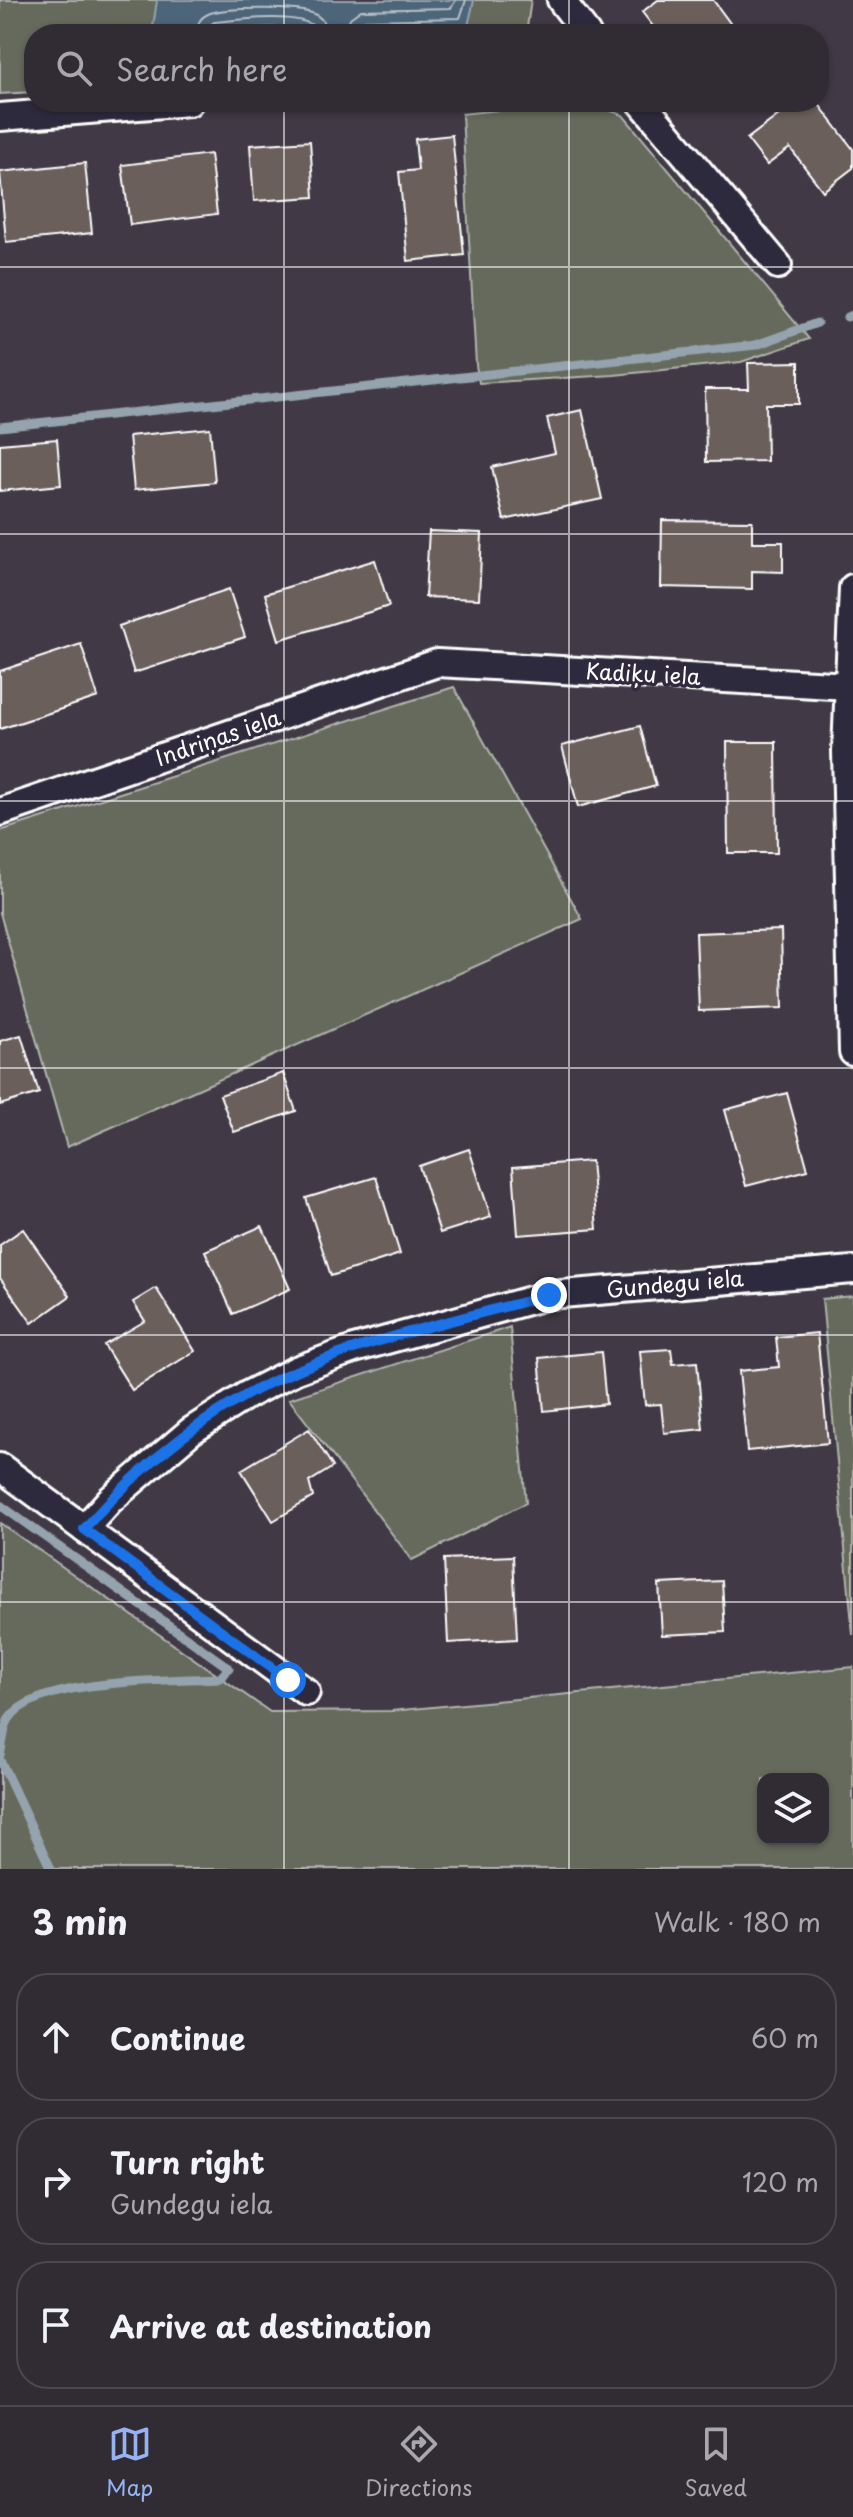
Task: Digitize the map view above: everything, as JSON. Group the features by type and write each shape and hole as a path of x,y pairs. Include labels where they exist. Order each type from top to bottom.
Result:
{"street":[{"path":"561,0 579,24"},
{"path":"0,117 63,112"},
{"path":"649,112 778,265"},
{"path":"853,588 846,751 853,1052"},
{"name":"Kadiķu iela","path":"437,663 850,686"},
{"name":"Indriņas iela","path":"0,812 437,663"},
{"name":"Gundegu iela","path":"84,1529 110,1500 191,1431 247,1395 296,1370 354,1349 549,1295 853,1270"},
{"path":"0,1467 306,1692"}],"green space":[{"path":"0,0 531,0 527,24 24,24 24,93 0,94"},
{"path":"614,112 623,115 809,339 741,362 614,375 479,383 462,114"},
{"path":"454,687 582,919 67,1147 0,913 0,831"},
{"path":"853,1296 853,1635 822,1299"},
{"path":"510,1327 526,1503 412,1560 289,1399"},
{"path":"0,1523 270,1712 391,1711 853,1667 853,1869 0,1869"}],"water":[{"path":"157,0 474,0 468,24 153,24"}],"building":[{"path":"658,0 713,0 731,24 651,24 642,12"},
{"path":"783,112 825,112 853,149 853,168 823,191 790,148 767,165 747,139"},
{"path":"452,135 464,255 408,261 399,172 418,170 415,139"},
{"path":"310,141 314,197 254,201 250,145"},
{"path":"210,154 217,214 130,225 122,165"},
{"path":"85,163 92,233 6,242 0,172"},
{"path":"799,362 799,404 766,404 767,461 706,462 705,389 749,389 748,363"},
{"path":"582,410 602,499 504,520 492,467 555,453 547,418"},
{"path":"210,428 215,482 134,490 129,436"},
{"path":"57,439 61,485 0,491 0,444"},
{"path":"662,520 752,521 752,542 783,542 783,572 752,571 752,589 661,587"},
{"path":"429,531 482,533 479,599 425,597"},
{"path":"375,560 389,606 279,640 265,594"},
{"path":"229,589 245,637 134,673 119,626"},
{"path":"81,644 98,697 0,729 0,671"},
{"path":"640,726 656,786 578,807 562,746"},
{"path":"727,742 776,742 777,853 728,853"},
{"path":"781,930 783,1008 699,1011 696,933"},
{"path":"21,1035 39,1093 0,1105 0,1041"},
{"path":"283,1073 296,1111 234,1132 220,1095"},
{"path":"787,1093 808,1170 746,1186 725,1110"},
{"path":"469,1149 491,1217 440,1233 419,1166"},
{"path":"591,1161 597,1229 518,1235 513,1167"},
{"path":"376,1177 400,1254 331,1276 306,1198"},
{"path":"262,1226 290,1289 233,1314 205,1251"},
{"path":"23,1229 70,1296 32,1323 0,1278 0,1245"},
{"path":"156,1288 195,1351 132,1390 104,1345 145,1321 133,1302"},
{"path":"817,1333 828,1443 747,1451 739,1371 779,1367 776,1337"},
{"path":"671,1349 673,1364 697,1362 703,1429 664,1433 661,1404 645,1405 640,1351"},
{"path":"601,1352 606,1404 544,1411 539,1358"},
{"path":"309,1429 333,1467 309,1482 313,1497 273,1521 241,1470"},
{"path":"513,1556 517,1639 448,1643 444,1559"},
{"path":"722,1581 725,1632 662,1635 659,1584"}],"waterway":[{"path":"847,317 853,315"},
{"path":"0,427 756,345 817,323"},
{"path":"0,1505 229,1668 220,1678 107,1684 46,1696 24,1706 9,1719 0,1755"},
{"path":"0,1760 51,1869"}],"route":[{"path":"288,1680 84,1529 110,1500 191,1431 247,1395 296,1370 354,1349 549,1295"}]}
